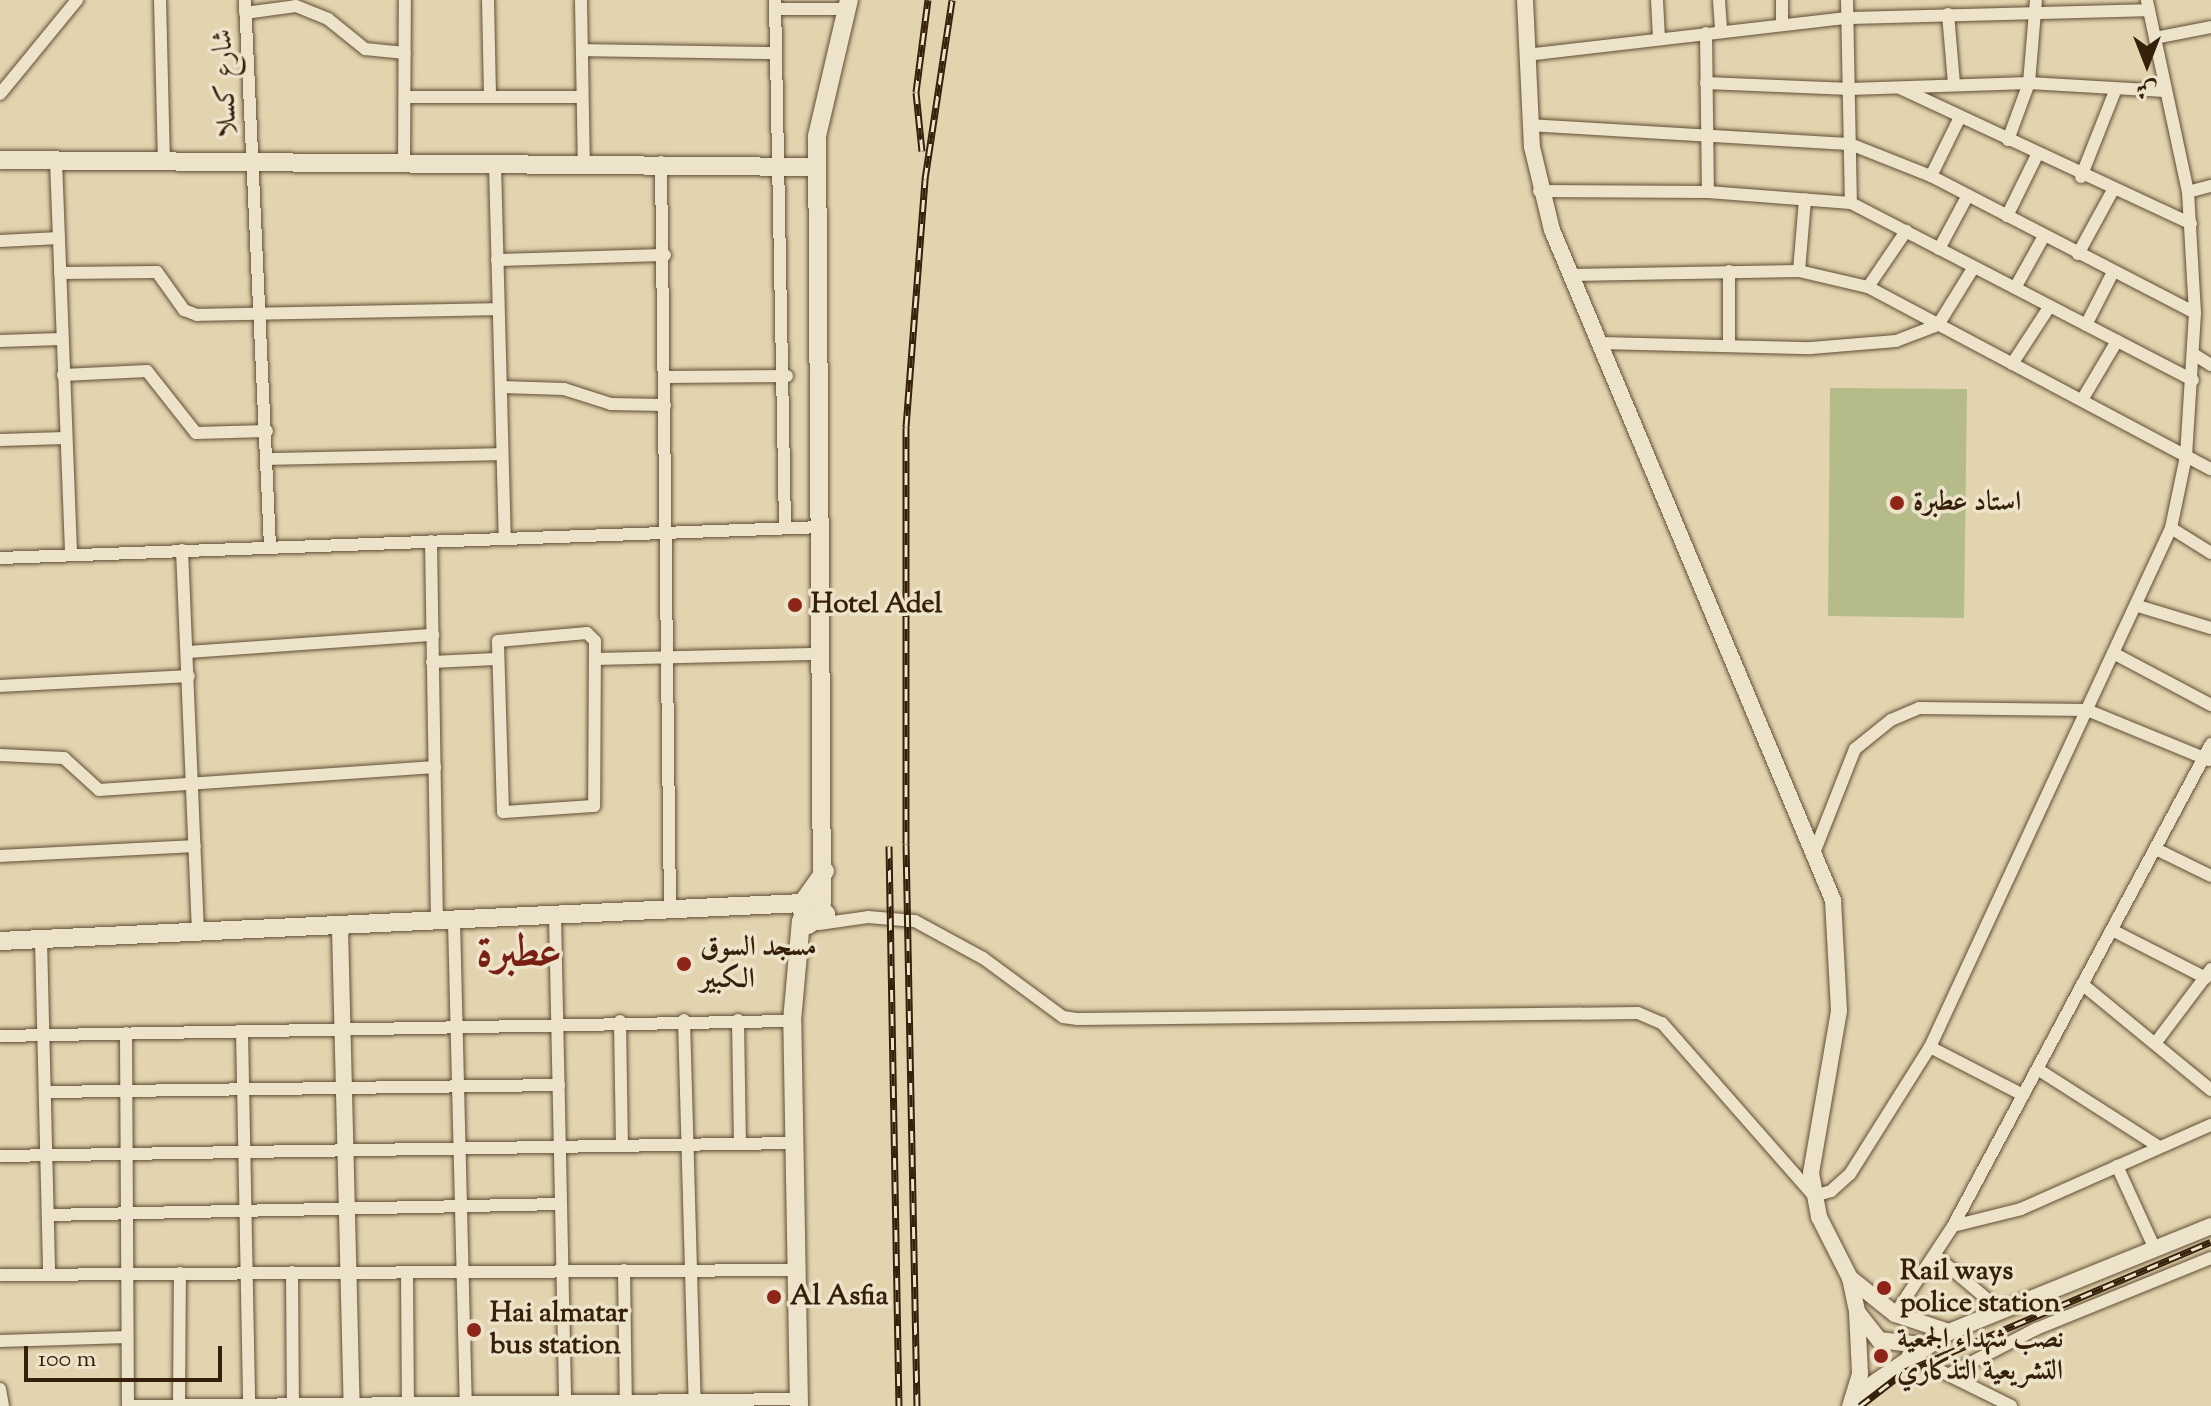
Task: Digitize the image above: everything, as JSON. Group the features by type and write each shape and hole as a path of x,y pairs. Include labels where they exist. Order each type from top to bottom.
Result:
{"main road":[{"path":"799,1402 792,1021 797,968 825,871 817,167 821,108 848,4"},
{"path":"0,160 495,165 661,162 817,167"},
{"path":"0,941 340,928 555,916 670,904 755,904 812,912"}],"street":[{"path":"0,94 77,0"},
{"path":"160,0 164,162"},
{"path":"404,164 405,0"},
{"path":"488,0 490,96"},
{"path":"581,0 584,165"},
{"path":"1525,0 1530,125 1539,191 1571,275 1833,900 1840,976 1839,1011 1814,1136 1814,1196"},
{"path":"1657,0 1659,39"},
{"path":"1719,0 1721,31"},
{"path":"1782,0 1782,24"},
{"path":"1847,0 1851,203"},
{"path":"1911,0 1911,15"},
{"path":"785,528 787,376 775,5 848,4"},
{"path":"1526,55 1782,24 1948,14 1975,7 2148,5 2188,192 2195,313 2195,355 2186,456 2171,528 2138,606 1930,1047 1850,1174 1814,1196"},
{"path":"245,6 296,6 328,19 365,49 405,53"},
{"name":"شارع كسلا","path":"245,6 263,313 270,547"},
{"path":"2008,140 2029,83 2036,6"},
{"path":"1948,14 1954,84"},
{"path":"2155,38 2211,27"},
{"path":"1706,33 1708,192"},
{"path":"582,50 776,53"},
{"path":"1706,83 1850,89 2029,83 2115,91 2165,91"},
{"path":"1897,87 2112,192 2191,224"},
{"path":"2081,177 2115,91"},
{"path":"405,97 582,97"},
{"path":"1931,176 1960,117"},
{"path":"1530,125 1850,144 1931,176 2195,313"},
{"path":"2007,216 2037,155"},
{"path":"56,161 71,555"},
{"path":"661,162 665,255 670,904"},
{"path":"495,165 505,539"},
{"path":"2188,192 2211,186"},
{"path":"1539,191 1708,192 1851,203 2193,380"},
{"path":"2078,254 2112,192"},
{"path":"1939,249 1968,195"},
{"path":"1799,271 1805,199"},
{"path":"1868,287 1906,231"},
{"path":"2015,288 2044,236"},
{"path":"0,241 59,238"},
{"path":"497,260 665,255"},
{"path":"1601,343 1871,345 1938,325 1974,267"},
{"path":"60,273 150,270 190,314 498,309"},
{"path":"1729,271 1729,346"},
{"path":"1571,275 1799,271 1868,287 2211,469"},
{"path":"2086,325 2113,272"},
{"path":"2012,364 2050,306"},
{"path":"0,341 61,339"},
{"path":"2082,400 2117,341"},
{"path":"2195,355 2211,365"},
{"path":"63,375 147,371 196,433 267,431"},
{"path":"665,377 787,376"},
{"path":"501,387 564,389 611,404 665,405"},
{"path":"0,440 65,438"},
{"path":"268,459 502,454"},
{"path":"0,558 822,527"},
{"path":"2171,528 2211,553"},
{"path":"431,541 435,767 457,1026 464,1208 466,1405"},
{"path":"182,550 198,935"},
{"path":"2138,606 2211,628"},
{"path":"587,633 594,636 595,659 594,806 506,813 499,807 496,659 502,639 587,633"},
{"path":"188,652 433,635"},
{"path":"595,659 822,654"},
{"path":"2115,654 2211,705"},
{"path":"432,662 496,659"},
{"path":"0,686 189,676"},
{"path":"1814,853 1855,749 1891,720 1940,706 2087,710 2207,759"},
{"path":"1895,1314 1953,1226 2207,759 2211,744"},
{"path":"0,755 64,758 99,790 435,767"},
{"path":"0,856 195,846"},
{"path":"2158,850 2211,876"},
{"path":"812,912 868,917"},
{"path":"812,912 915,921 983,958 1063,1017 1078,1019 1638,1013 1662,1023 1814,1196 1850,1278 1857,1312 1853,1401"},
{"path":"555,916 564,1403"},
{"path":"340,928 352,1406"},
{"path":"2114,931 2208,974 2157,1041"},
{"path":"41,940 49,1275"},
{"path":"2082,984 2157,1041 2211,1090"},
{"path":"2198,991 2211,997"},
{"path":"684,1020 695,1404"},
{"path":"738,1020 740,1144"},
{"path":"620,1021 622,1145"},
{"path":"0,1036 620,1021 792,1021"},
{"path":"242,1031 247,1272 246,1406"},
{"path":"126,1033 128,1090 124,1151 131,1406 799,1402"},
{"path":"1930,1047 2023,1095"},
{"path":"2039,1070 2158,1146"},
{"path":"46,1092 559,1085"},
{"path":"1953,1226 2021,1209 2211,1125"},
{"path":"0,1156 345,1147 795,1143"},
{"path":"2117,1166 2155,1249"},
{"path":"48,1215 560,1204"},
{"path":"1853,1401 1908,1355 1949,1332 2211,1226"},
{"path":"1935,1255 2001,1311"},
{"path":"1951,1373 2036,1329 2211,1258"},
{"path":"624,1270 626,1403"},
{"path":"0,1275 797,1270"},
{"path":"292,1272 293,1405"},
{"path":"407,1272 408,1406"},
{"path":"179,1406 180,1273"},
{"path":"1850,1278 1895,1314 1949,1332"},
{"path":"1857,1312 1879,1340 1925,1345"},
{"path":"0,1341 127,1337"},
{"path":"1908,1355 1951,1373 2011,1406"},
{"path":"0,1389 3,1406"}],"green space":[{"path":"1830,388 1967,389 1964,618 1828,616"}],"railway":[{"path":"922,151 916,92 928,0"},
{"path":"917,1406 906,844 906,427 925,179 952,0"},
{"path":"889,846 899,1406"},
{"path":"1860,1406 1904,1372 2211,1242"}],"place":[{"name":"استاد عطبرة","path":"1897,503"},
{"name":"Hotel Adel","path":"795,605"},
{"name":"مسجد السوق الكبير","path":"684,964"},
{"name":"Rail ways police station","path":"1884,1288"},
{"name":"Al Asfia","path":"774,1297"},
{"name":"Hai almatar bus station","path":"474,1330"},
{"name":"نصب شهداء الجمعية التشريعية التذكاري","path":"1881,1356"}],"district":[{"name":"عطبرة","path":"519,955"}]}
